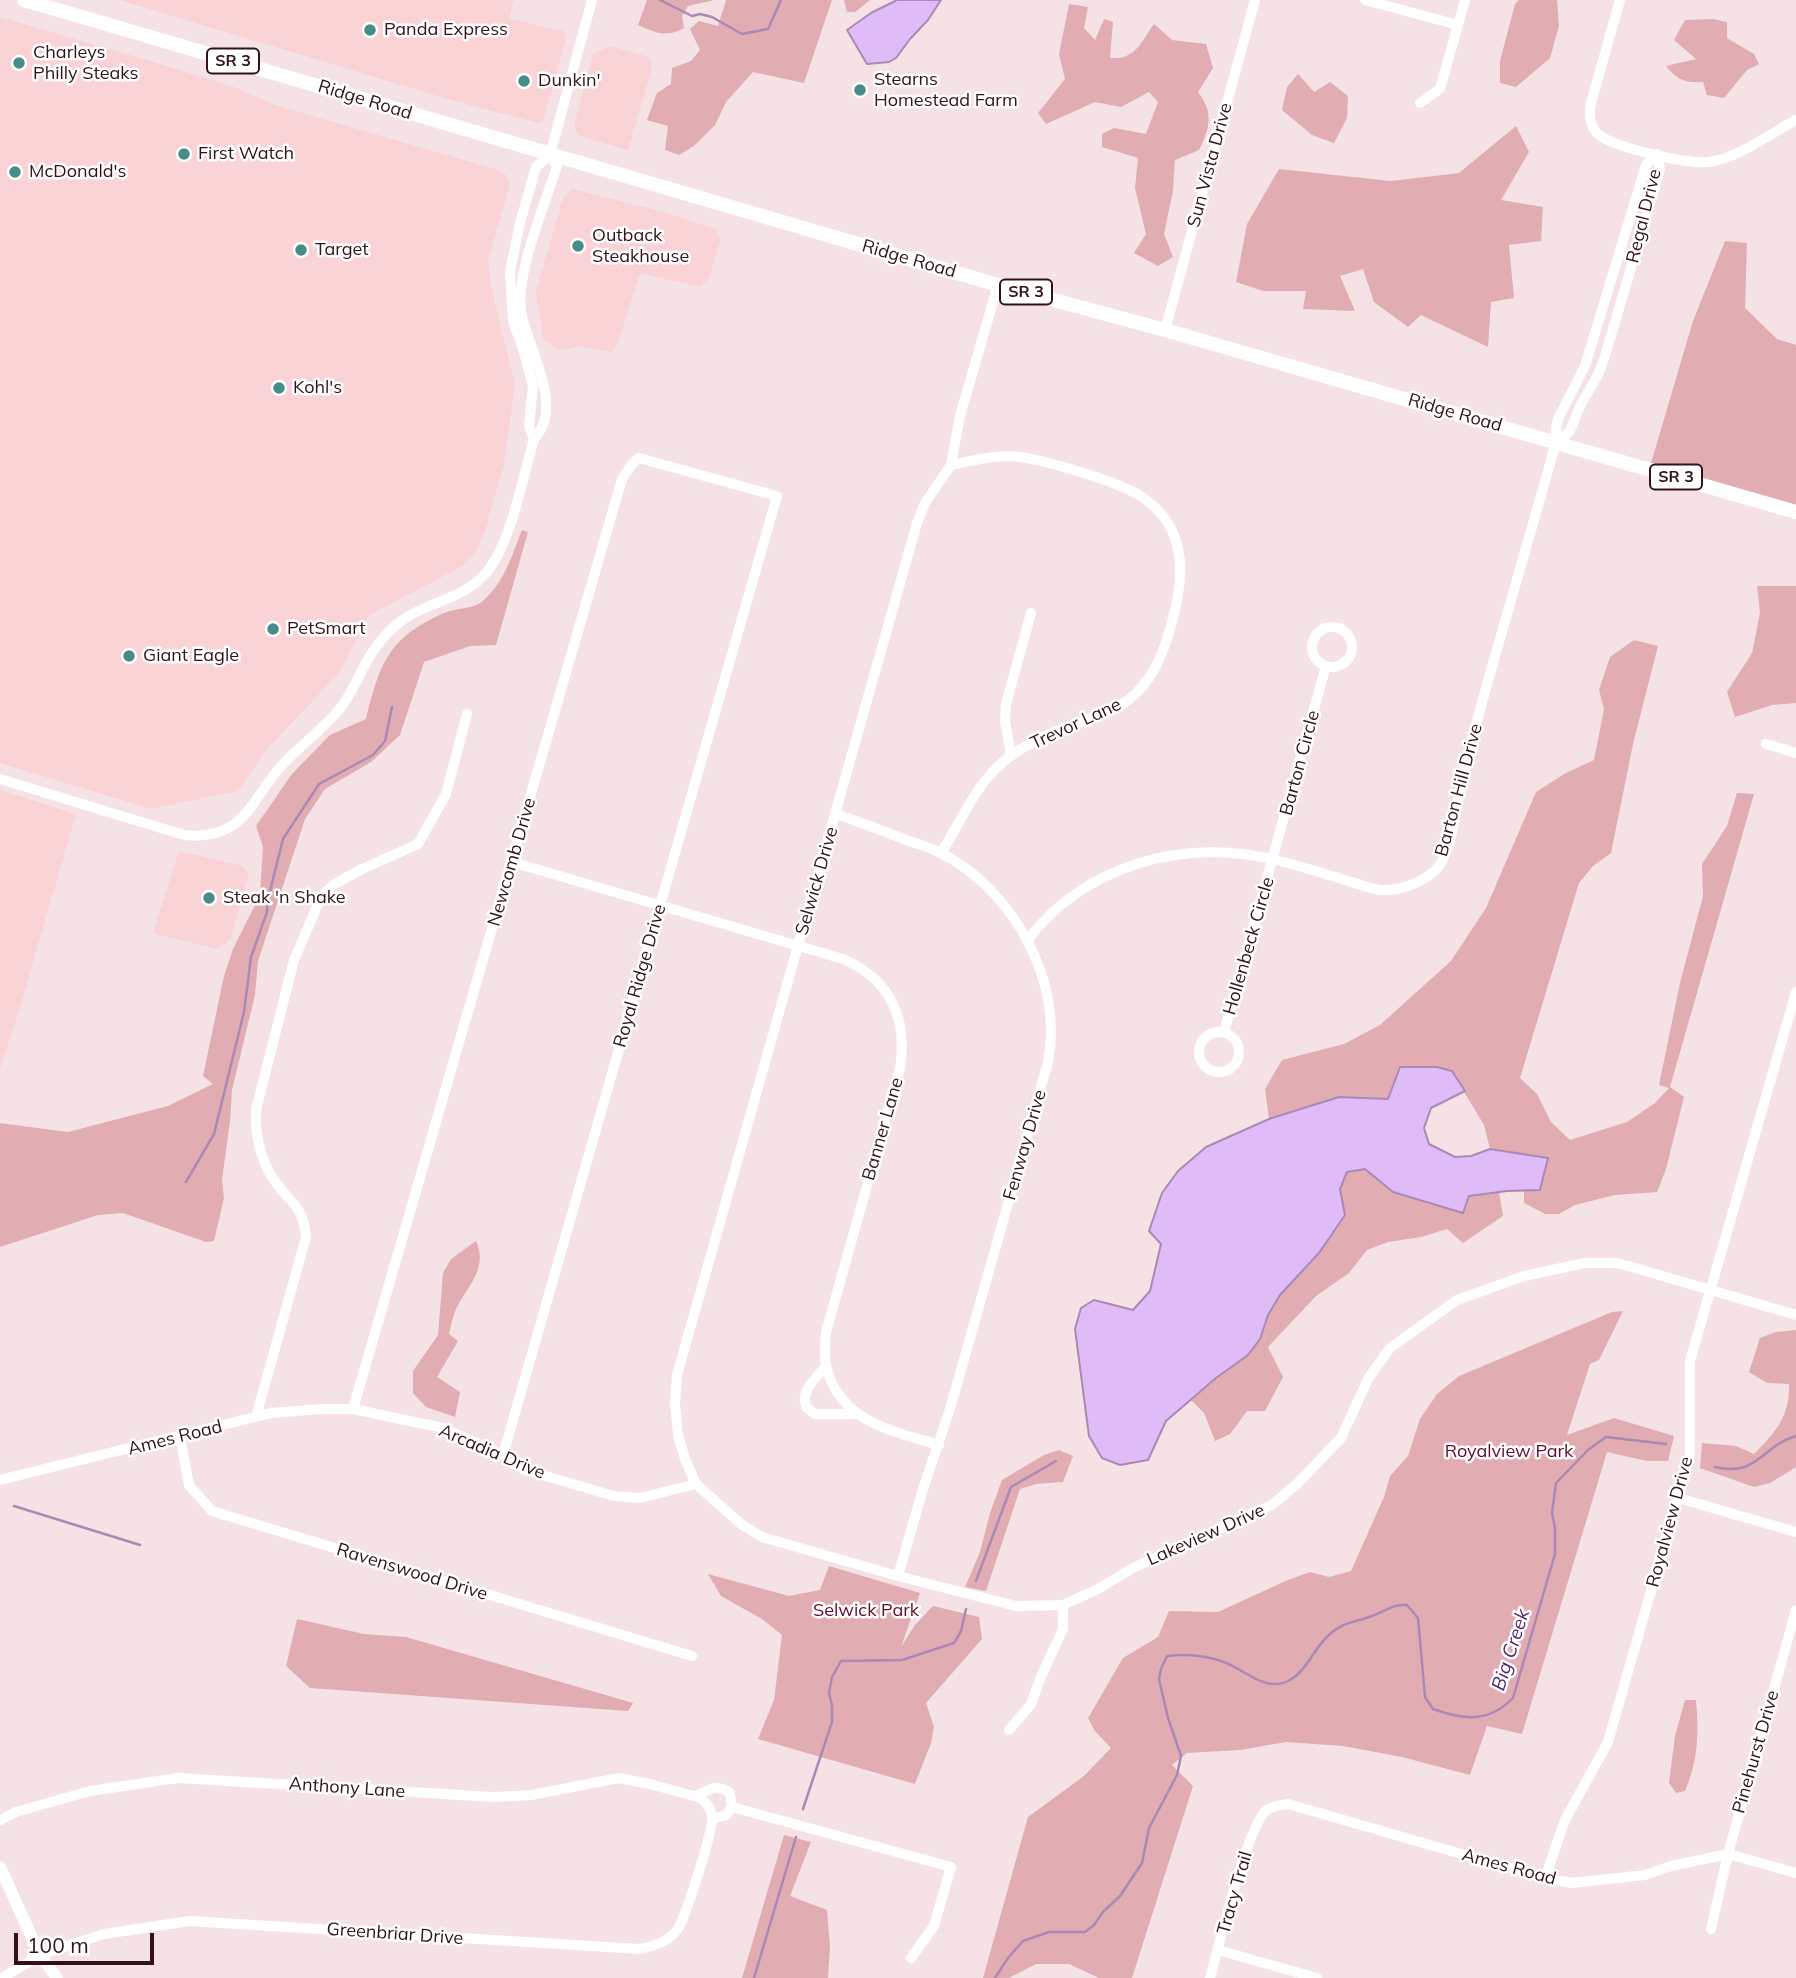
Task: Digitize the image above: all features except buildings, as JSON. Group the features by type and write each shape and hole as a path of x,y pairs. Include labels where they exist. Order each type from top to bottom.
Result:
{"main road":[{"name":"Ridge Road","path":"24,0 998,285 1165,330 1796,512"}],"street":[{"path":"534,439 529,426 533,386 513,321 510,272 535,171 550,155 592,0"},
{"name":"Sun Vista Drive","path":"1165,330 1255,0"},
{"path":"1365,0 1458,25"},
{"path":"1420,103 1440,89 1465,0"},
{"path":"1620,0 1591,103 1590,120 1595,131 1607,139 1688,163 1710,162 1736,153 1796,120"},
{"name":"Regal Drive","path":"1556,442 1558,419 1586,366 1646,165 1657,154"},
{"name":"Regal Drive","path":"1556,442 1570,431 1580,405 1598,375 1660,169 1657,154"},
{"path":"0,779 184,835 212,834 237,822 254,807 279,768 342,706 370,655 390,631 406,617 458,595 482,578 498,554 508,529 534,439 540,432 544,416 543,383 524,324 520,297 531,249 557,166 550,155"},
{"name":"Selwick Drive","path":"696,1484 678,1435 675,1405 677,1375 916,523 925,503 951,465 960,416 998,285"},
{"path":"1599,320 1614,324"},
{"name":"Barton Hill Drive","path":"1027,941 1045,919 1080,891 1140,863 1173,854 1227,851 1274,859 1381,890 1421,881 1438,866 1448,843 1463,772 1556,442"},
{"name":"Trevor Lane","path":"942,853 985,782 1011,756 1060,730 1116,708 1129,699 1151,675 1163,652 1181,588 1182,571 1177,546 1155,508 1138,494 1116,483 1011,456 951,465"},
{"name":"Newcomb Drive","path":"353,1409 622,479 639,458 777,496"},
{"name":"Royal Ridge Drive","path":"503,1455 777,496"},
{"path":"1011,756 1005,721 1006,704 1031,613"},
{"path":"1338,627 1349,635 1352,649 1350,656 1340,665 1326,666 1313,654 1312,641 1325,628 1338,627"},
{"name":"Barton Circle","path":"1274,859 1326,666"},
{"path":"256,1417 306,1237 304,1219 263,1161 256,1125 256,1110 294,960 321,897 333,885 418,844 446,794 467,714"},
{"path":"1766,744 1796,753"},
{"name":"Fenway Drive","path":"836,814 942,853 992,889 1027,941 1042,973 1051,1006 1050,1051 939,1445 923,1489 898,1576"},
{"name":"Hollenbeck Circle","path":"1224,1032 1274,859"},
{"name":"Banner Lane","path":"512,862 843,959 871,976 882,987 895,1007 903,1040 900,1068 826,1332 826,1366 838,1392 854,1413 883,1428 939,1445"},
{"name":"Royalview Drive","path":"1545,1878 1565,1820 1608,1742 1678,1497 1690,1454 1690,1361 1796,992"},
{"name":"Hollenbeck Circle","path":"1218,1031 1224,1032 1234,1039 1238,1056 1233,1066 1227,1070 1213,1071 1202,1064 1199,1046 1206,1036 1218,1031"},
{"name":"Lakeview Drive","path":"898,1576 1016,1606 1063,1605 1098,1589 1133,1568 1272,1505 1298,1483 1341,1438 1368,1379 1390,1348 1457,1300 1524,1276 1585,1263 1618,1263 1796,1315"},
{"name":"Banner Lane","path":"826,1366 806,1391 806,1408 815,1414 854,1413"},
{"name":"Ames Road","path":"0,1480 256,1417 292,1411 353,1409"},
{"name":"Arcadia Drive","path":"353,1409 443,1428 503,1455 525,1470 614,1496 640,1498 696,1484"},
{"name":"Ravenswood Drive","path":"180,1437 189,1485 212,1511 692,1656"},
{"path":"696,1484 741,1524 762,1537 898,1576"},
{"path":"1678,1497 1796,1532"},
{"path":"1009,1730 1031,1704 1063,1629 1063,1605"},
{"name":"Pinehurst Drive","path":"1711,1929 1728,1854 1796,1610"},
{"name":"Anthony Lane","path":"0,1820 16,1812 90,1791 178,1778 494,1797 530,1795 619,1778 696,1796 716,1787 724,1788 730,1793 732,1807 951,1867 934,1926 911,1958"},
{"path":"696,1796 707,1803 712,1819 726,1815 732,1807"},
{"name":"Ames Road","path":"1266,1810 1288,1804 1545,1878 1572,1882 1645,1875 1671,1866 1728,1854 1796,1873"},
{"name":"Tracy Trail","path":"1210,1978 1252,1833 1266,1810"},
{"name":"Greenbriar Drive","path":"2,1978 40,1955 104,1934 190,1921 639,1949 660,1944 677,1931 685,1916 712,1819"},
{"path":"0,1867 40,1955 57,1978"},
{"path":"1218,1950 1317,1978"}],"shaded area":[{"path":"119,0 514,0 509,19 563,31 567,35 543,121 538,123 451,100"},
{"path":"897,0 941,0 896,58 889,62 867,64 847,30 871,13"},
{"path":"0,17 234,87 272,104 498,170 505,174 510,185 488,260 491,286 515,385 504,464 484,534 474,555 463,566 369,615 340,672 268,748 238,791 151,809 0,763"},
{"path":"611,46 649,57 652,68 628,150 579,136 574,125 593,54"},
{"path":"572,189 667,213 716,229 720,240 709,279 700,287 640,273 617,346 611,352 578,346 559,351 543,339 536,291 563,198"},
{"path":"0,790 76,814 0,1069"},
{"path":"179,851 242,866 249,875 231,939 218,949 153,933"},
{"path":"1400,1067 1437,1067 1452,1071 1465,1091 1431,1108 1424,1128 1429,1144 1455,1157 1471,1156 1490,1149 1548,1158 1540,1190 1469,1196 1463,1213 1393,1192 1365,1169 1347,1172 1340,1189 1345,1215 1319,1253 1280,1295 1268,1315 1260,1339 1248,1355 1216,1378 1166,1421 1148,1460 1120,1465 1102,1458 1089,1436 1075,1329 1081,1308 1094,1300 1133,1310 1150,1291 1161,1244 1149,1231 1162,1193 1178,1171 1206,1147 1269,1119 1339,1097 1388,1099"}],"green space":[{"path":"647,0 714,0 688,6 682,16 684,28 667,34 638,25"},
{"path":"726,0 832,0 804,83 753,72 726,102 715,125 694,146 679,155 665,150 668,126 647,120 657,93 671,84 672,68 691,61 700,50 690,29 699,21 718,26"},
{"path":"844,0 870,0 855,12 847,12"},
{"path":"1519,0 1557,0 1559,26 1550,58 1516,87 1500,83 1500,61 1515,4"},
{"path":"1069,4 1088,7 1084,28 1095,40 1104,19 1113,22 1110,58 1132,53 1154,24 1172,40 1206,44 1213,68 1198,92 1208,114 1208,128 1199,150 1175,160 1173,191 1164,234 1173,257 1158,266 1134,253 1146,234 1135,188 1138,158 1102,147 1102,134 1114,128 1146,134 1158,102 1149,92 1121,107 1095,102 1046,124 1038,113 1065,79 1059,54"},
{"path":"1713,19 1727,22 1727,38 1754,54 1759,64 1747,70 1724,98 1707,95 1703,82 1682,80 1666,66 1696,59 1674,40 1685,20"},
{"path":"1298,74 1314,92 1330,82 1348,96 1347,118 1334,143 1312,135 1282,110 1287,87"},
{"path":"1516,126 1529,152 1501,200 1543,207 1541,241 1509,245 1514,298 1491,302 1488,347 1421,315 1408,327 1374,302 1363,269 1340,276 1355,311 1303,309 1306,291 1263,291 1236,282 1247,224 1279,169 1391,181 1459,173"},
{"path":"1725,241 1747,243 1745,308 1777,339 1796,345 1796,505 1651,463 1693,321"},
{"path":"522,530 528,532 496,645 470,646 424,662 400,735 371,762 325,789 305,819 258,961 255,995 232,1090 222,1180 224,1198 214,1241 206,1242 123,1213 98,1215 0,1247 0,1123 68,1132 168,1106 213,1084 203,1076 224,976 233,949 260,895 263,847 256,826 292,774 330,735 366,719 382,667 398,643 425,622 444,613 476,605 491,593 507,567"},
{"path":"1757,586 1796,586 1796,703 1772,705 1735,717 1727,692 1752,653 1760,613"},
{"path":"1634,640 1658,646 1633,744 1611,853 1593,866 1579,883 1520,1078 1537,1094 1551,1122 1570,1140 1627,1122 1655,1103 1669,1088 1659,1085 1680,983 1703,896 1702,864 1727,826 1737,793 1754,794 1670,1087 1684,1097 1666,1169 1657,1192 1615,1195 1575,1205 1559,1214 1545,1214 1524,1203 1524,1190 1540,1190 1547,1159 1490,1149 1484,1125 1452,1072 1389,1099 1339,1097 1269,1119 1265,1089 1282,1060 1344,1044 1380,1025 1451,961 1486,908 1536,792 1566,773 1594,760 1604,709 1599,690 1610,657"},
{"path":"1364,1169 1393,1192 1462,1213 1469,1196 1499,1192 1503,1216 1463,1243 1447,1229 1421,1237 1388,1242 1367,1250 1349,1273 1316,1296 1268,1347 1283,1377 1265,1411 1247,1411 1230,1434 1215,1441 1204,1413 1191,1400 1260,1339 1268,1315 1280,1295 1319,1253 1344,1215 1340,1189 1347,1172"},
{"path":"476,1241 480,1259 476,1276 456,1310 449,1334 458,1341 437,1377 460,1392 455,1417 426,1407 413,1393 413,1371 438,1335 443,1273 451,1259"},
{"name":"Royalview Park","path":"1623,1311 1599,1360 1590,1364 1567,1435 1614,1418 1674,1436 1668,1461 1647,1461 1607,1452 1522,1734 1487,1726 1470,1775 1402,1757 1343,1746 1286,1742 1240,1750 1187,1753 1172,1765 1193,1786 1132,1978 1099,1978 1069,1964 1036,1964 1009,1978 983,1978 1028,1817 1084,1776 1111,1748 1095,1731 1088,1718 1123,1658 1158,1637 1169,1611 1218,1612 1310,1572 1329,1577 1351,1571 1384,1497 1390,1476 1408,1456 1420,1419 1437,1394 1459,1376 1612,1312"},
{"path":"1796,1330 1796,1467 1770,1483 1754,1487 1700,1468 1702,1443 1736,1446 1754,1454 1775,1431 1787,1405 1789,1384 1767,1383 1749,1372 1760,1338 1776,1332"},
{"path":"1059,1450 1073,1456 1063,1482 1036,1484 1020,1489 986,1591 965,1587 980,1552 1002,1480 1044,1455"},
{"name":"Selwick Park","path":"829,1566 920,1593 901,1647 915,1625 933,1606 979,1617 982,1639 926,1703 934,1727 931,1743 915,1784 758,1739 774,1700 782,1635 762,1619 721,1596 708,1574 789,1596 820,1590"},
{"path":"297,1619 364,1634 406,1637 633,1703 628,1711 310,1688 286,1666"},
{"path":"1685,1700 1696,1700 1696,1747 1693,1769 1685,1791 1676,1793 1669,1783 1675,1736"},
{"path":"784,1835 811,1842 790,1896 827,1910 830,1946 828,1978 742,1978"}],"waterway":[{"path":"660,0 692,16 700,14 712,17 742,34 768,29 781,0"},
{"path":"186,1182 214,1134 244,1012 251,957 267,912 283,839 319,784 373,755 385,741 392,707"},
{"name":"Big Creek","path":"1715,1467 1741,1468 1796,1436"},
{"name":"Big Creek","path":"995,1978 1023,1941 1049,1932 1085,1932 1094,1925 1120,1896 1142,1863 1149,1828 1177,1775 1181,1756 1159,1679 1167,1656 1187,1655 1215,1659 1263,1682 1281,1683 1296,1676 1336,1629 1393,1607 1407,1605 1418,1618 1425,1697 1433,1709 1465,1717 1495,1712 1513,1698 1555,1554 1552,1513 1556,1483 1588,1450 1606,1437 1666,1444"},
{"path":"976,1581 1011,1487 1056,1461"},
{"path":"14,1506 140,1545"},
{"path":"803,1809 832,1722 829,1693 832,1677 841,1661 902,1660 954,1643 961,1631 966,1609"},
{"path":"754,1978 796,1837"}],"place":[{"name":"Panda Express","path":"370,30"},
{"name":"Charleys Philly Steaks","path":"19,63"},
{"name":"Dunkin'","path":"524,81"},
{"name":"Stearns Homestead Farm","path":"860,90"},
{"name":"First Watch","path":"184,154"},
{"name":"McDonald's","path":"15,172"},
{"name":"Outback Steakhouse","path":"578,246"},
{"name":"Target","path":"301,250"},
{"name":"Kohl's","path":"279,388"},
{"name":"PetSmart","path":"273,629"},
{"name":"Giant Eagle","path":"129,656"},
{"name":"Steak 'n Shake","path":"209,898"}]}
